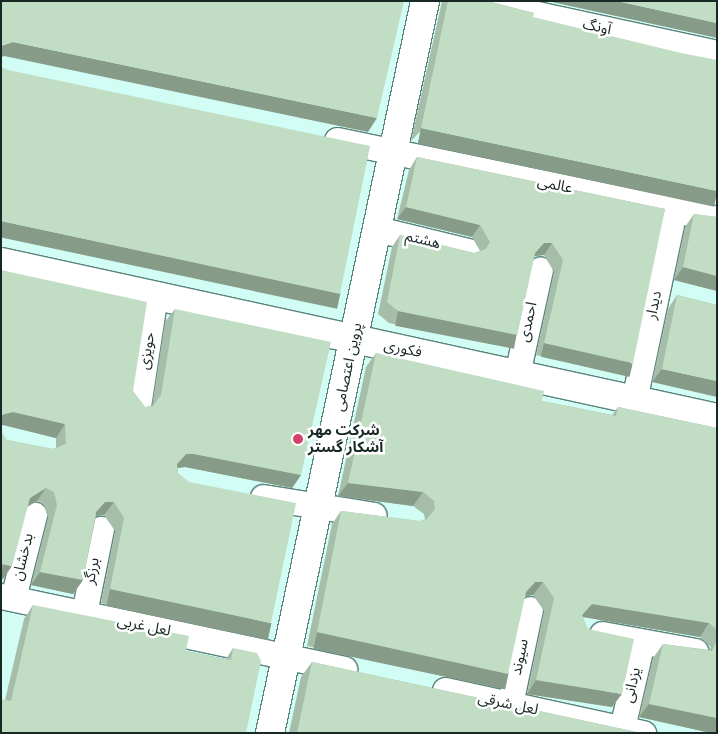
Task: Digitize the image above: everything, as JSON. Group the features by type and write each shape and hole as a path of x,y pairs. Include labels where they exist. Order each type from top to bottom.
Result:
{"street":[{"name":"پروین اعتصامی","path":"270,733 425,1"},
{"name":"آونگ","path":"478,1 717,53"},
{"name":"عالمی","path":"317,136 717,219"},
{"name":"دیدار","path":"634,400 674,210"},
{"name":"هشتم","path":"377,229 468,251"},
{"name":"فکوری","path":"1,262 717,418"},
{"name":"احمدی","path":"517,374 540,269"},
{"path":"657,291 682,297"},
{"name":"حویزی","path":"138,406 155,296"},
{"path":"240,493 318,508 402,519"},
{"name":"بدخشان","path":"7,597 34,515"},
{"name":"برزگر","path":"84,613 101,529"},
{"name":"لعل غربی","path":"7,597 286,657"},
{"name":"سیوند","path":"510,704 530,609"},
{"path":"587,630 697,651"},
{"name":"یزدانی","path":"632,731 642,642"},
{"path":"286,657 364,673"},
{"name":"لعل شرقی","path":"422,686 632,731"}],"building":[{"path":"1,1 404,1 377,118 13,42 1,46"},
{"path":"448,1 487,1 534,13 533,17 717,60 717,191 421,128"},
{"path":"617,1 717,1 717,23"},
{"path":"1,67 370,146 340,294 1,221"},
{"path":"417,157 665,209 633,363 544,343 563,260 552,243 544,243 535,253 517,335 398,311 387,302 400,235 474,253 486,249 490,242 480,225 406,207"},
{"path":"694,214 717,217 717,276 683,267"},
{"path":"1,270 147,302 133,391 145,407 153,406 161,395 175,309 331,342 301,475 194,454 186,454 177,464 178,473 189,482 296,503 271,623 110,589 124,518 114,502 105,502 96,512 83,580 40,572 57,505 54,492 46,488 30,498 12,566 1,564 1,431 7,440 53,449 66,444 65,424 13,412 1,415"},
{"path":"677,295 717,305 717,381 662,369"},
{"path":"376,353 544,391 542,401 616,416 618,407 717,428 717,630 709,623 592,604 582,615 588,629 634,639 622,694 536,680 554,598 543,582 535,582 526,592 508,674 317,632 341,511 419,521 426,520 435,509 434,501 423,492 348,483"},
{"path":"33,605 189,636 186,651 231,660 233,648 257,653 261,661 246,733 1,733 1,699 11,701"},
{"path":"717,640 717,718 649,704 663,644 712,651"},
{"path":"312,662 641,733 297,733"}],"place":[{"name":"شرکت مهر آشکار گستر","path":"298,439"}]}
